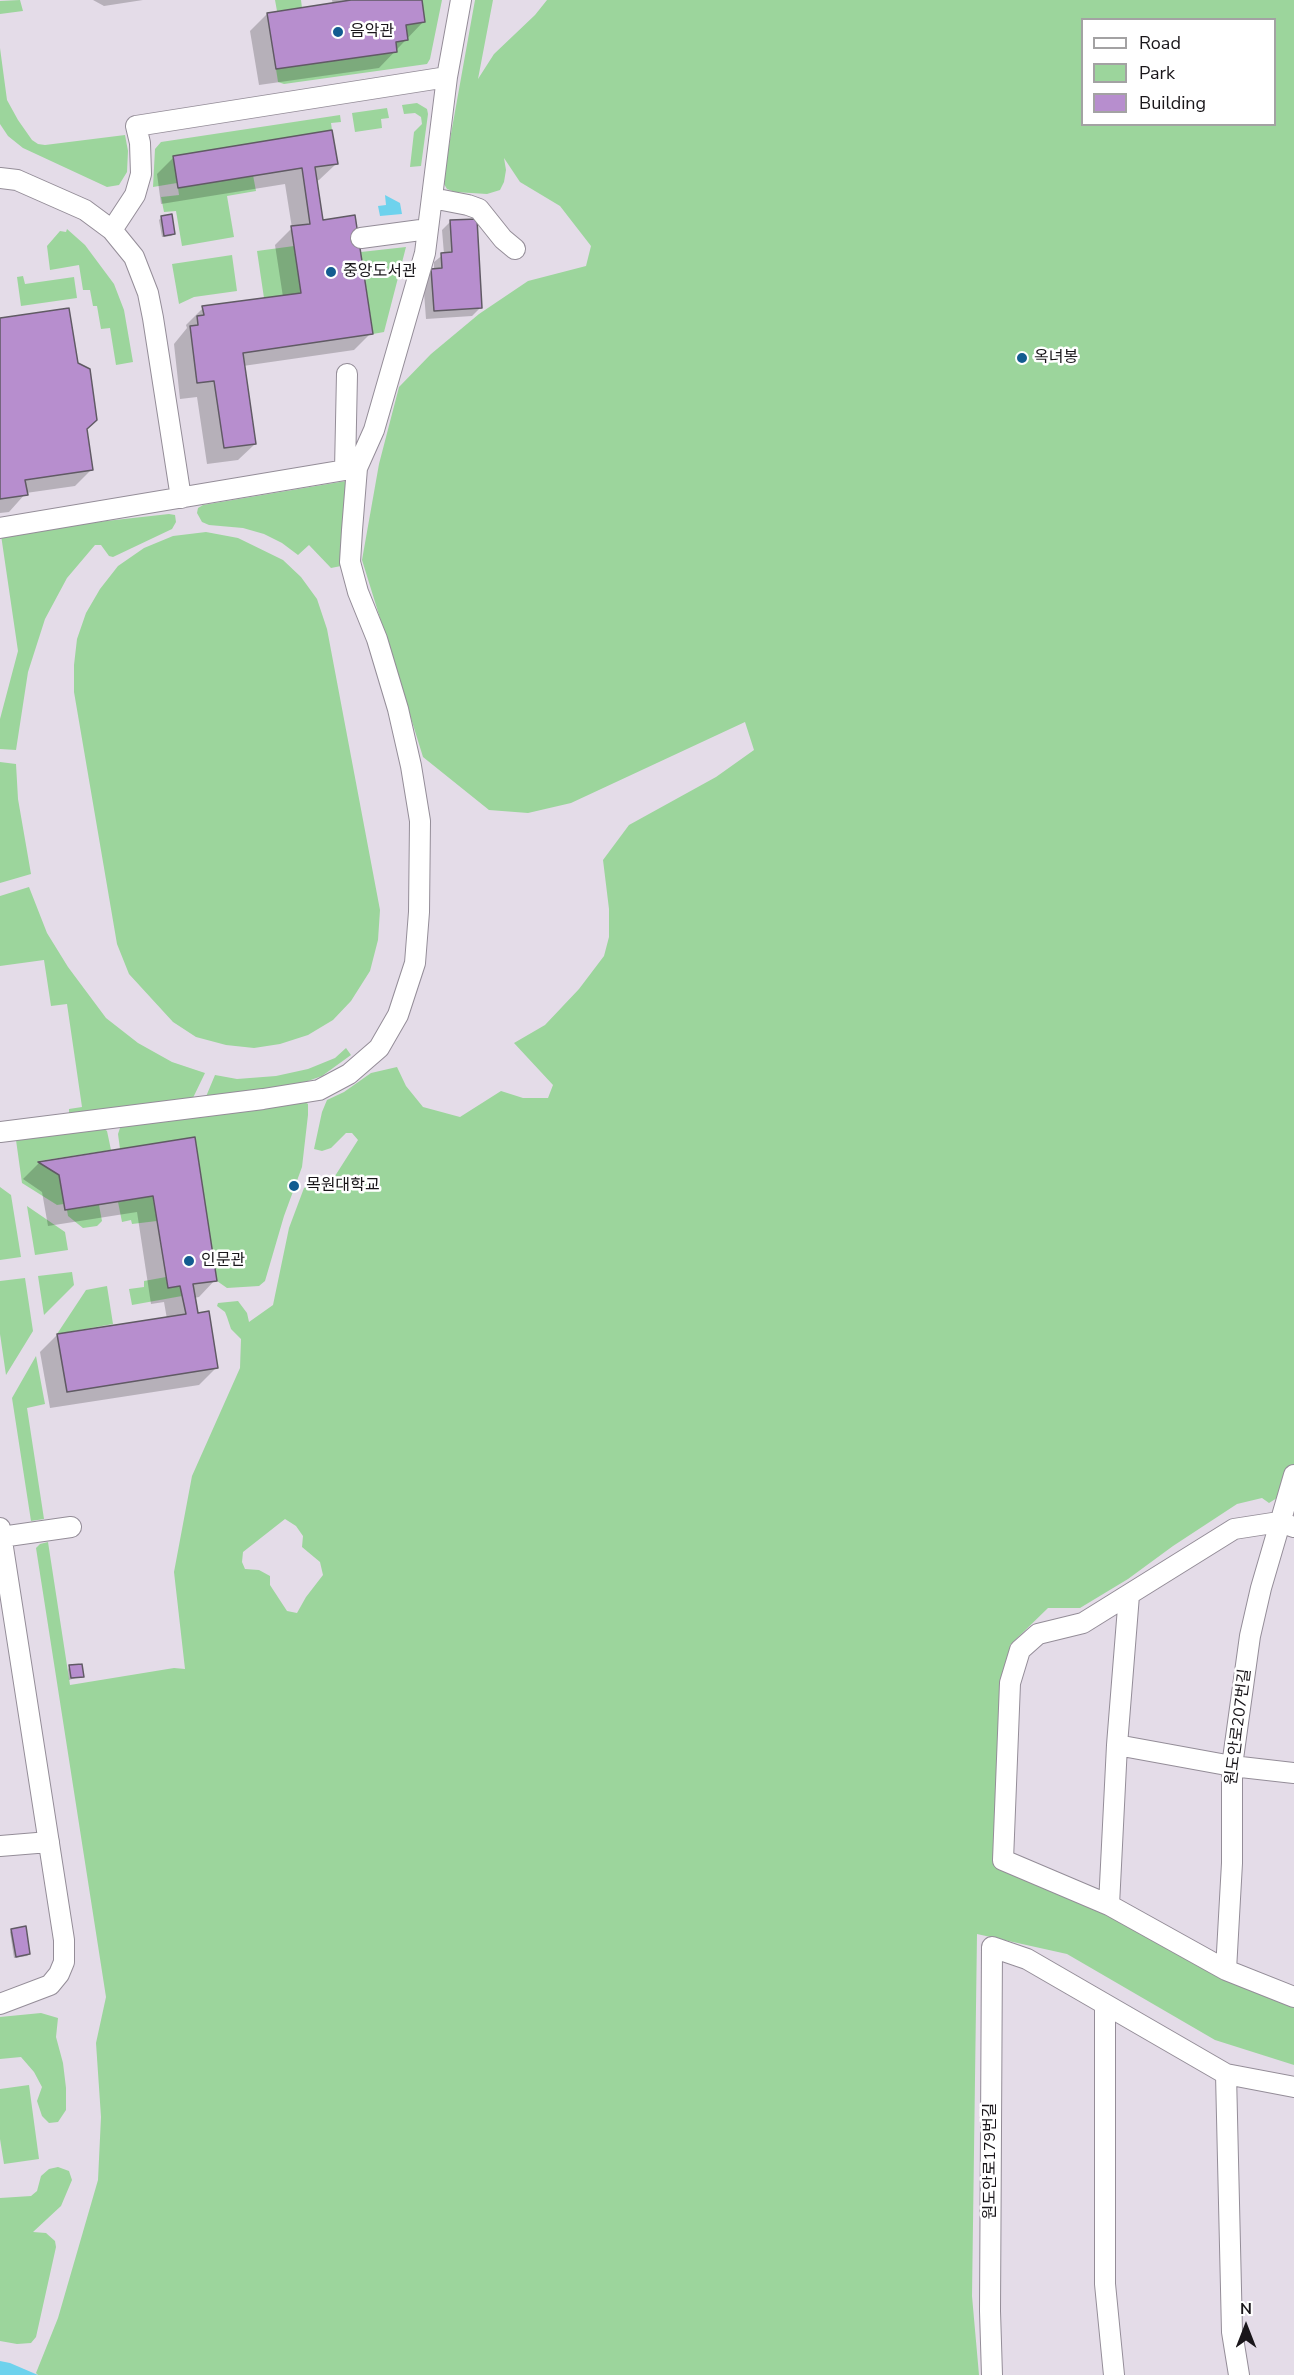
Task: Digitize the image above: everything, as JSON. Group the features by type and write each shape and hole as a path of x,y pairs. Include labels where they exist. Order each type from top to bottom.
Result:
{"street":[{"path":"0,528 351,469 375,430 425,253 447,77 461,0"},
{"path":"112,230 135,195 141,174 141,143 136,126 447,77"},
{"path":"0,166 9,179 85,210 112,230 134,257 148,293 181,498"},
{"path":"432,198 478,209 496,232 515,249"},
{"path":"361,238 428,229"},
{"path":"0,1132 252,1101 319,1090 349,1074 379,1048 398,1015 415,963 419,912 420,821 398,709 350,562 351,469 347,374"},
{"name":"원도안로207번길","path":"1226,1971 1232,1863 1232,1766 1250,1636 1261,1588 1286,1525 1294,1475"},
{"path":"1286,1525 1234,1529 1083,1623 1038,1634 1020,1650 1010,1683 1003,1860 1109,1905 1226,1971 1294,1997"},
{"path":"0,2004 50,1985 59,1974 64,1962 64,1940 1,1533 71,1527"},
{"path":"1109,1905 1117,1745 1129,1594"},
{"path":"1117,1745 1232,1766 1294,1773"},
{"path":"0,1846 49,1842"},
{"name":"원도안로179번길","path":"992,2375 990,2311 992,1947 1028,1959 1105,2006"},
{"path":"1114,2375 1105,2284 1105,2006 1227,2074 1294,2087"},
{"path":"1227,2074 1232,2332 1239,2375"}],"green space":[{"path":"20,0 23,11 0,14 0,1"},
{"path":"275,0 301,0 302,8 277,11"},
{"path":"422,0 442,0 427,64 284,84 278,82 276,69 397,52 396,42 408,39 406,25 425,22"},
{"path":"475,0 493,0 478,79 494,54 535,15 547,0 1294,0 1294,1474 1285,1493 1269,1503 1262,1498 1237,1504 1128,1579 1080,1608 1048,1608 1010,1645 1003,1864 1294,2001 1294,2065 1215,2040 1067,1954 977,1934 972,2296 979,2375 38,2375 36,2373 58,2318 98,2180 101,2117 96,2043 106,1997 36,1548 48,1542 70,1685 174,1668 185,1669 174,1572 192,1476 240,1368 241,1339 231,1329 225,1312 217,1306 218,1303 238,1301 247,1313 249,1322 273,1305 289,1228 304,1188 335,1176 358,1140 352,1133 346,1133 331,1148 322,1151 314,1149 327,1100 344,1092 371,1073 397,1067 406,1086 423,1107 460,1117 501,1091 523,1098 548,1098 553,1085 514,1043 545,1025 579,989 604,956 609,937 609,909 603,860 629,825 716,777 754,750 745,722 571,803 528,813 489,810 423,757 362,560 379,464 399,387 431,354 479,314 528,281 586,266 591,246 560,206 520,182 504,158 506,170 500,190 487,194 455,192 447,189 444,184 444,173","holes":["285,1519 296,1526 303,1536 302,1547 320,1562 323,1575 297,1613 287,1611 270,1585 270,1576 259,1570 245,1569 242,1562 243,1552"]},
{"path":"0,48 7,100 32,140 45,145 125,135 128,151 127,172 119,185 107,187 23,148 8,136 0,124"},
{"path":"417,103 427,109 428,114 421,166 410,167 414,132 422,124 421,117 415,113 404,114 402,105"},
{"path":"387,108 389,118 381,119 382,128 355,132 352,113"},
{"path":"340,115 341,122 331,123 332,130 174,156 177,183 153,187 155,149 161,142"},
{"path":"253,175 256,191 227,196 234,237 182,246 176,211 164,212 161,197 179,195 178,188"},
{"path":"67,229 85,245 114,284 124,310 133,362 116,365 110,328 101,329 97,306 93,306 90,290 83,290 79,265 50,270 47,246 60,231 66,232"},
{"path":"294,246 301,293 264,298 257,251"},
{"path":"406,247 384,332 373,334 361,252"},
{"path":"232,255 237,291 194,297 179,304 172,264"},
{"path":"23,276 25,284 74,277 77,298 21,306 17,277"},
{"path":"352,480 341,566 331,568 309,545 298,555 282,543 264,534 243,528 209,525 202,522 197,513 198,508 203,505"},
{"path":"175,515 176,522 172,529 113,557 109,556 101,545 95,545 67,578 45,619 28,672 16,750 0,749 0,719 18,651 1,535"},
{"path":"206,532 238,538 283,560 301,577 317,599 327,629 380,910 378,940 370,971 351,1001 333,1020 308,1035 280,1044 254,1048 226,1045 196,1037 173,1022 129,974 117,944 74,692 77,639 86,613 100,589 118,566 144,548 173,536"},
{"path":"0,762 16,764 18,799 31,874 0,883"},
{"path":"29,887 47,933 68,967 106,1018 138,1043 172,1062 205,1073 191,1102 74,1117 69,1113 69,1109 82,1107 67,1004 51,1006 44,960 0,966 0,896"},
{"path":"346,1048 351,1055 322,1076 294,1086 205,1099 215,1075 237,1079 276,1076 308,1069 335,1058"},
{"path":"305,1102 308,1104 308,1115 302,1167 284,1216 265,1281 259,1286 227,1288 217,1281 195,1137 120,1149 118,1134 120,1128 125,1124"},
{"path":"103,1128 107,1131 111,1150 39,1161 59,1175 64,1204 57,1205 22,1183 16,1140"},
{"path":"0,1187 11,1195 21,1257 0,1260"},
{"path":"153,1196 157,1221 132,1224 131,1220 122,1222 118,1202"},
{"path":"99,1205 102,1221 97,1226 83,1228 68,1216 67,1210"},
{"path":"27,1206 65,1232 68,1250 35,1255"},
{"path":"72,1272 74,1285 44,1315 38,1276"},
{"path":"166,1277 168,1288 180,1286 182,1296 132,1305 129,1289 144,1287 144,1281"},
{"path":"25,1278 33,1331 6,1375 0,1334 0,1281"},
{"path":"107,1286 113,1324 57,1334 86,1290"},
{"path":"36,1356 45,1404 27,1408 44,1519 31,1521 12,1398"},
{"path":"41,2013 58,2018 56,2037 63,2063 66,2110 58,2122 49,2123 42,2116 37,2101 42,2087 34,2072 21,2057 0,2059 0,2017"},
{"path":"29,2085 39,2159 4,2164 0,2139 0,2089"},
{"path":"58,2167 69,2171 72,2180 61,2206 33,2232 46,2233 55,2241 56,2247 36,2337 31,2343 17,2344 0,2341 0,2198 31,2196 37,2191 41,2176 49,2169"}],"water":[{"path":"385,195 400,203 402,214 380,216 378,206 386,205"},
{"path":"0,2361 10,2363 38,2375 0,2375"}],"building":[{"name":"음악관","path":"351,0 422,0 425,22 406,25 408,40 396,42 397,52 276,69 267,13"},
{"name":"중앙도서관","path":"332,130 338,164 315,167 323,220 355,215 373,334 243,353 256,444 224,448 214,381 197,383 190,326 198,325 197,316 204,315 202,306 301,293 291,226 310,224 302,168 178,188 173,156"},
{"path":"172,214 175,234 164,236 161,216"},
{"path":"477,219 482,308 434,311 431,269 442,268 441,253 452,252 450,220"},
{"path":"69,308 78,363 90,369 97,420 87,429 93,470 25,480 28,495 0,499 0,318"},
{"name":"인문관","path":"195,1137 217,1281 193,1284 198,1313 209,1311 218,1368 67,1392 57,1334 186,1314 180,1286 168,1288 153,1196 65,1210 59,1175 38,1162"},
{"path":"82,1664 84,1677 71,1678 69,1665"},
{"path":"26,1926 30,1954 16,1957 11,1929"}],"place":[{"name":"음악관","path":"338,32"},
{"name":"중앙도서관","path":"331,272"},
{"name":"옥녀봉","path":"1022,358"},
{"name":"목원대학교","path":"294,1186"},
{"name":"인문관","path":"189,1261"}]}
